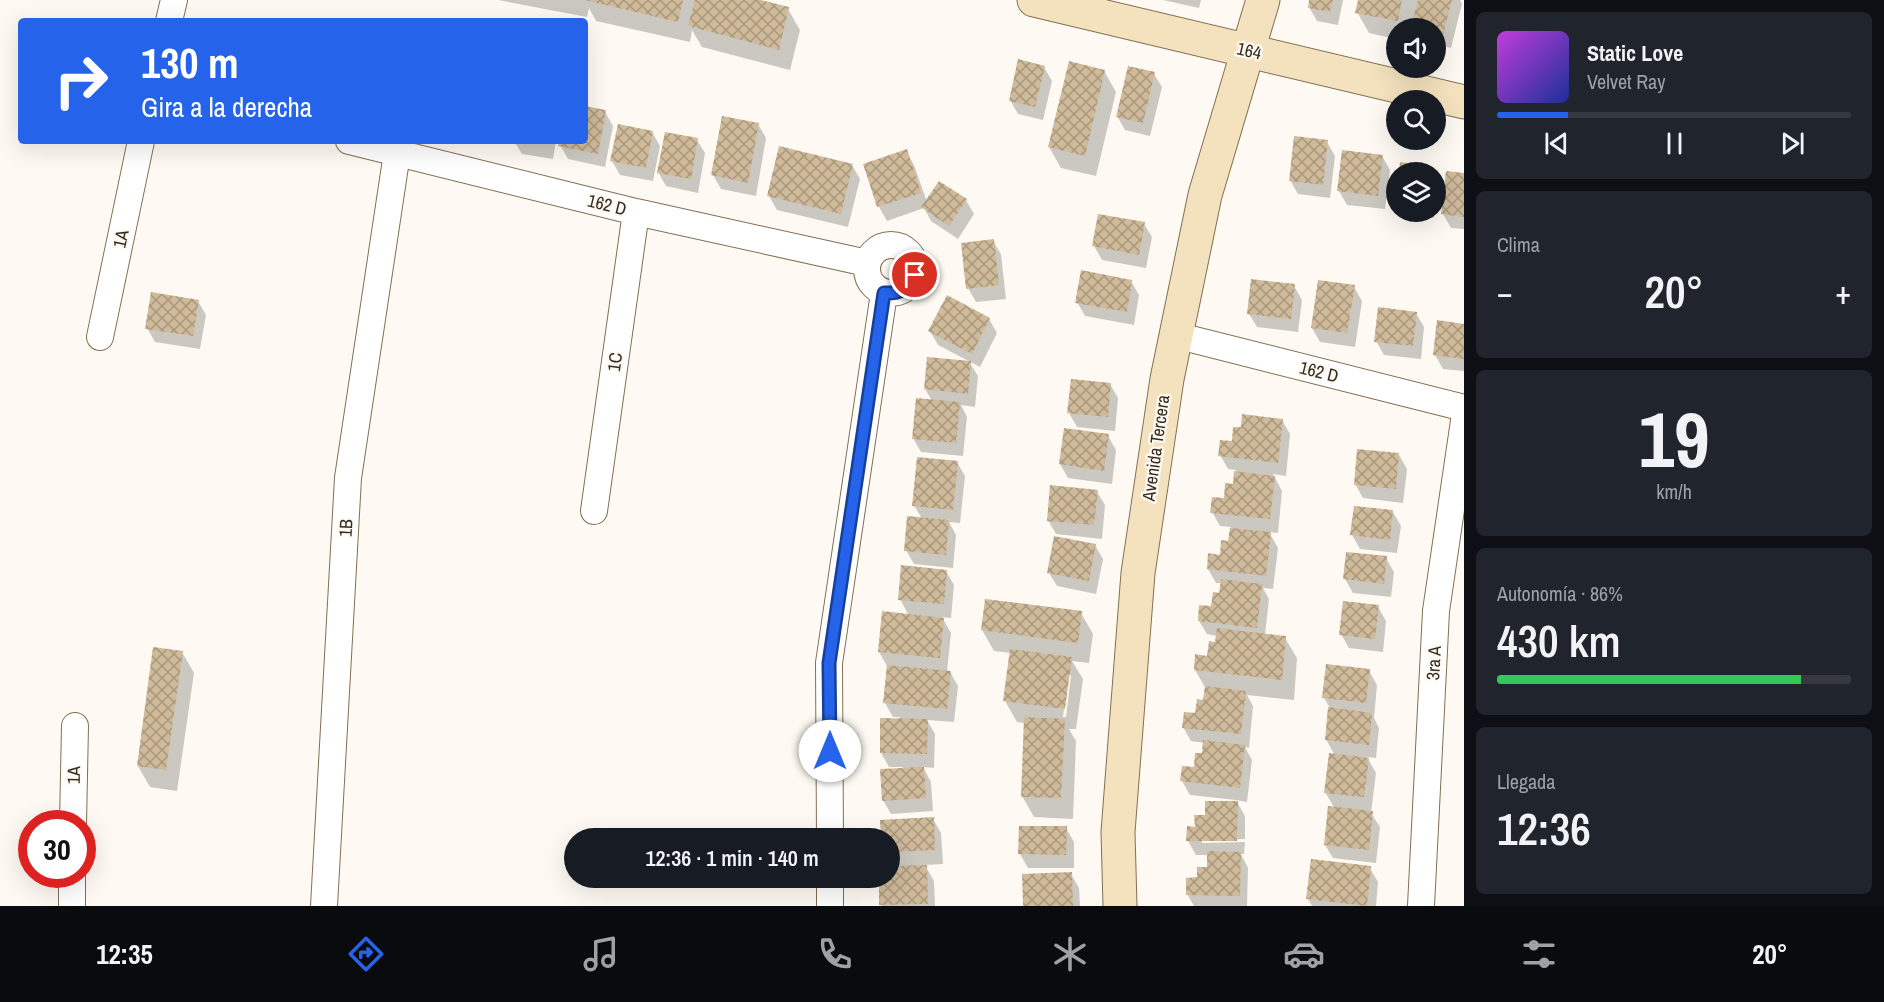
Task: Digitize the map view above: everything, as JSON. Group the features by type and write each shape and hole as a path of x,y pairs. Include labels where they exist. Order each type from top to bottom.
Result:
{"main road":[{"name":"164","path":"1034,0 1464,102"},
{"name":"Avenida Tercera","path":"1120,906 1118,832 1138,573 1175,335 1205,195 1263,0"}],"street":[{"path":"170,18 174,0"},
{"name":"1A","path":"100,337 140,144"},
{"name":"162 D","path":"361,144 636,212 867,263"},
{"name":"1B","path":"324,906 348,478 397,153"},
{"name":"1C","path":"594,511 636,212"},
{"path":"887,245 897,246 905,249 912,256 915,275 911,284 903,291 894,294 884,293 870,282 867,263 878,248 887,245"},
{"path":"830,828 829,663 884,293"},
{"name":"162 D","path":"1175,335 1464,408"},
{"name":"3ra A","path":"1421,906 1436,611 1464,421"},
{"name":"1A","path":"73,810 75,726"},
{"path":"72,888 72,906"},
{"path":"830,888 830,906"}],"building":[{"path":"585,0 683,0 678,22"},
{"path":"695,0 761,0 789,7 779,50 688,26"},
{"path":"1309,0 1333,0 1330,12 1308,8"},
{"path":"1358,0 1402,0 1399,18 1386,19 1355,13"},
{"path":"1418,0 1452,0 1446,23 1446,18 1413,18"},
{"path":"1018,59 1045,66 1035,107 1009,101"},
{"path":"1069,61 1105,70 1085,156 1048,147"},
{"path":"1128,66 1155,72 1143,123 1116,117"},
{"path":"588,107 606,110 598,154 558,146 558,144 588,144"},
{"path":"722,116 759,123 748,183 711,175"},
{"path":"618,124 653,131 646,168 610,161"},
{"path":"665,132 698,138 691,179 657,173"},
{"path":"1294,136 1328,140 1323,185 1289,181"},
{"path":"779,146 853,164 841,214 767,196"},
{"path":"907,149 921,193 877,207 863,164"},
{"path":"1342,150 1383,155 1378,196 1337,191"},
{"path":"1446,171 1464,173 1464,217 1446,215"},
{"path":"939,181 967,199 949,226 921,207"},
{"path":"1098,214 1145,222 1139,255 1092,246"},
{"path":"994,239 999,285 966,289 961,243"},
{"path":"1081,270 1132,280 1127,312 1075,303"},
{"path":"1251,279 1295,284 1291,319 1247,314"},
{"path":"1318,280 1355,285 1347,333 1311,328"},
{"path":"151,292 199,300 193,336 145,329"},
{"path":"947,295 990,318 972,354 928,331"},
{"path":"1378,307 1417,312 1413,346 1374,342"},
{"path":"1437,320 1464,324 1464,359 1433,355"},
{"path":"927,357 971,361 968,394 924,389"},
{"path":"1071,379 1111,383 1108,417 1067,413"},
{"path":"916,398 960,402 956,443 912,439"},
{"path":"1242,414 1283,419 1278,463 1218,456 1220,440 1232,441 1233,427 1241,427"},
{"path":"1064,428 1109,434 1104,471 1059,464"},
{"path":"1357,449 1399,453 1396,489 1354,485"},
{"path":"917,457 958,461 953,510 912,506"},
{"path":"1234,471 1275,476 1270,519 1210,513 1212,497 1224,498 1225,483 1233,484"},
{"path":"1050,485 1098,490 1094,525 1047,521"},
{"path":"1354,506 1393,510 1390,540 1350,535"},
{"path":"907,516 949,520 946,555 904,551"},
{"path":"1230,528 1271,532 1266,576 1207,569 1208,553 1220,555 1221,540 1228,541"},
{"path":"1054,536 1096,544 1089,581 1047,573"},
{"path":"1346,552 1387,556 1384,584 1343,579"},
{"path":"901,565 947,570 944,604 898,600"},
{"path":"1221,579 1262,584 1257,628 1198,621 1199,605 1211,606 1213,592 1219,593"},
{"path":"985,599 1082,611 1078,643 981,630"},
{"path":"1343,601 1379,605 1375,639 1339,635"},
{"path":"882,611 944,618 940,658 878,652"},
{"path":"1217,628 1286,636 1282,680 1194,670 1195,654 1207,656 1209,641 1215,642"},
{"path":"153,647 183,651 166,770 137,766"},
{"path":"1010,649 1072,657 1065,709 1003,701"},
{"path":"1326,664 1370,669 1366,703 1322,698"},
{"path":"887,665 951,671 947,709 883,703"},
{"path":"1205,686 1246,691 1241,734 1182,728 1184,712 1195,713 1197,699 1203,700"},
{"path":"1328,707 1372,713 1369,745 1325,740"},
{"path":"1024,717 1065,719 1061,798 1021,797"},
{"path":"880,718 928,719 927,754 880,753"},
{"path":"1203,740 1245,745 1240,788 1180,781 1182,766 1194,767 1195,753 1202,753"},
{"path":"1329,753 1369,758 1364,797 1324,793"},
{"path":"924,767 926,798 882,801 880,769"},
{"path":"1205,801 1238,801 1237,841 1186,841 1187,826 1195,827 1194,815 1205,815"},
{"path":"1328,806 1373,811 1369,850 1324,845"},
{"path":"934,817 935,850 900,852 900,828 880,828 880,820"},
{"path":"1019,826 1067,826 1066,855 1018,854"},
{"path":"1207,851 1241,852 1240,896 1186,895 1186,878 1197,877 1197,867 1207,867"},
{"path":"1311,859 1371,866 1367,906 1306,899"},
{"path":"927,865 928,904 879,905 879,888 900,888 900,866"},
{"path":"1072,872 1073,906 1023,906 1022,874"}],"route":[{"path":"830,751 829,663 884,293 894,294 903,291 911,284 915,275"}]}
